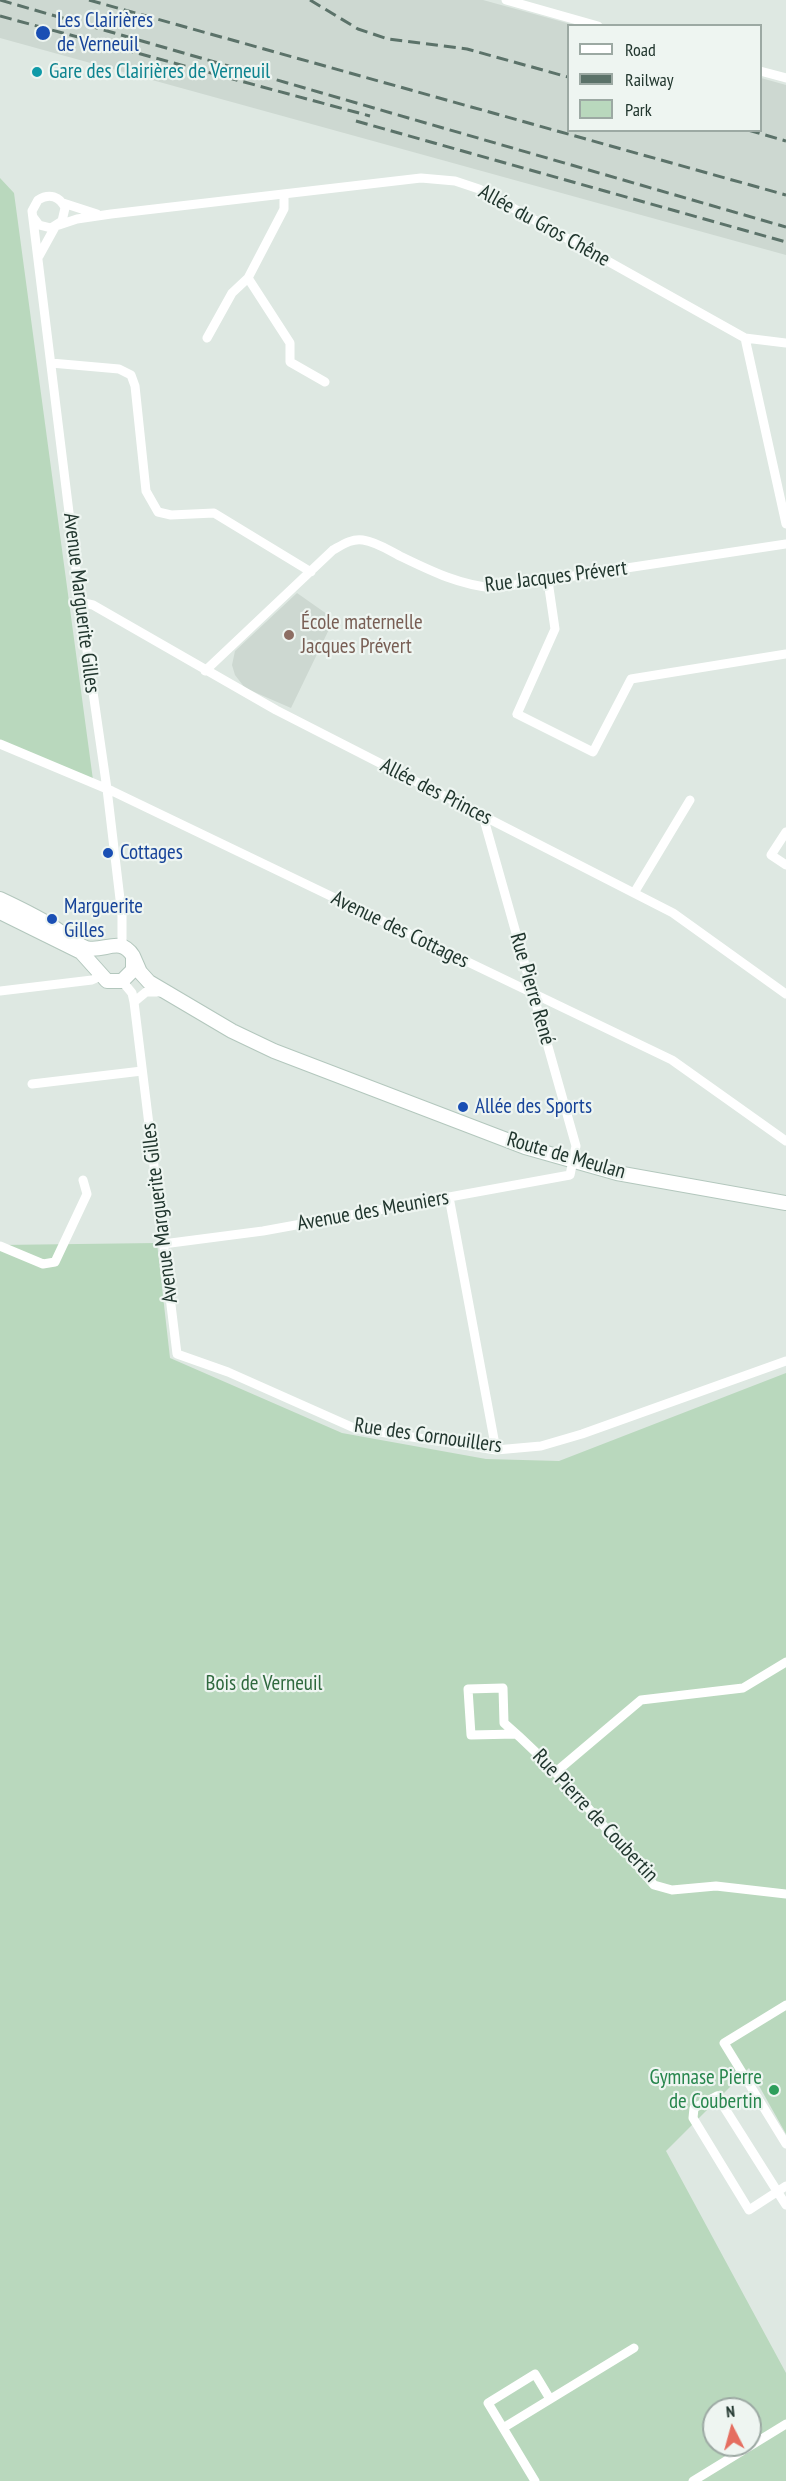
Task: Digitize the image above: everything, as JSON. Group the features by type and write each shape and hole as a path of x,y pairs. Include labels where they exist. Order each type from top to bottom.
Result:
{"main road":[{"path":"0,899 44,921 83,947 122,946 133,956 134,968 124,980 112,982 99,973 81,952 0,912"},
{"path":"99,973 98,956 106,947"},
{"name":"Route de Meulan","path":"133,956 140,972 148,982 190,1005 278,1044 574,1159 618,1173 786,1203"},
{"name":"Route de Meulan","path":"124,980 148,982"},
{"name":"Route de Meulan","path":"574,1159 786,1196"}],"street":[{"path":"506,0 591,24"},
{"path":"762,72 786,78"},
{"name":"Allée du Gros Chêne","path":"57,226 77,219 111,214 421,178 454,181 471,186 745,338 786,343"},
{"path":"207,338 231,292 248,278 284,209 284,194"},
{"path":"39,260 42,247 57,226 65,213 63,203 54,197 43,197 35,203 33,217 43,227 57,226"},
{"name":"Allée du Gros Chêne","path":"63,203 91,212 111,214"},
{"name":"Avenue Marguerite Gilles","path":"33,217 80,602 107,789 122,916 122,946"},
{"path":"248,278 290,343 290,362 325,382"},
{"path":"745,338 786,524"},
{"path":"51,363 119,369 131,375 135,386 146,491 158,512 171,515 214,513 311,572"},
{"name":"Rue Jacques Prévert","path":"205,671 340,546 362,539 446,578 469,586 494,588 786,544"},
{"path":"548,581 555,629 517,714 593,752 631,679 786,654"},
{"name":"Allée des Princes","path":"80,602 93,605 205,671 673,912 786,994"},
{"name":"Avenue des Cottages","path":"0,744 107,789 672,1060 786,1142"},
{"path":"634,893 690,800"},
{"name":"Rue Pierre René","path":"483,816 576,1146 574,1159"},
{"path":"786,832 771,855 786,865"},
{"path":"0,992 99,973"},
{"name":"Avenue Marguerite Gilles","path":"124,980 132,993 134,1002 177,1354"},
{"path":"134,1002 138,996 146,992 163,992"},
{"path":"32,1083 142,1071"},
{"name":"Avenue des Meuniers","path":"163,1244 263,1231 570,1175 574,1159"},
{"path":"0,1246 43,1264 55,1262 87,1194 83,1180"},
{"path":"449,1197 496,1450"},
{"name":"Rue des Cornouillers","path":"177,1354 228,1372 354,1428 496,1450 541,1446 582,1434 786,1361"},
{"path":"557,1771 641,1700 743,1688 786,1662"},
{"name":"Rue Pierre de Coubertin","path":"516,1734 471,1735 468,1689 503,1688 504,1724 516,1734 557,1771 654,1885 672,1890 716,1886 786,1894"},
{"path":"786,2005 724,2043 786,2144"},
{"path":"786,2186 777,2192 749,2210 693,2118 694,2108 717,2096 777,2192 786,2205"},
{"path":"502,2428 634,2348"},
{"path":"535,2481 488,2403 535,2374 550,2399"},
{"path":"693,2481 786,2424"}],"shaded area":[{"path":"0,0 483,0 570,24 567,24 567,132 762,132 762,78 786,85 786,255 0,38"},
{"name":"École maternelle Jacques Prévert","path":"297,593 334,619 291,708 245,688 235,675 232,665 235,651"}],"green space":[{"path":"0,178 14,193 93,780 0,740"},
{"name":"Bois de Verneuil","path":"157,1243 170,1358 342,1433 486,1459 559,1461 786,1373 786,2134 749,2068 666,2151 786,2373 786,2481 0,2481 0,1245"}],"railway":[{"path":"0,0 786,227"},
{"path":"89,0 786,195"},
{"path":"310,0 358,29 388,39 467,49 567,77"},
{"path":"0,16 370,116"},
{"path":"356,121 786,242"},
{"path":"755,132 786,141"}],"place":[{"name":"Les Clairières de Verneuil","path":"43,33"},
{"name":"Gare des Clairières de Verneuil","path":"37,72"},
{"name":"École maternelle Jacques Prévert","path":"289,635"},
{"name":"Cottages","path":"108,853"},
{"name":"Marguerite Gilles","path":"52,919"},
{"name":"Allée des Sports","path":"463,1107"},
{"name":"Gymnase Pierre de Coubertin","path":"774,2090"}]}
